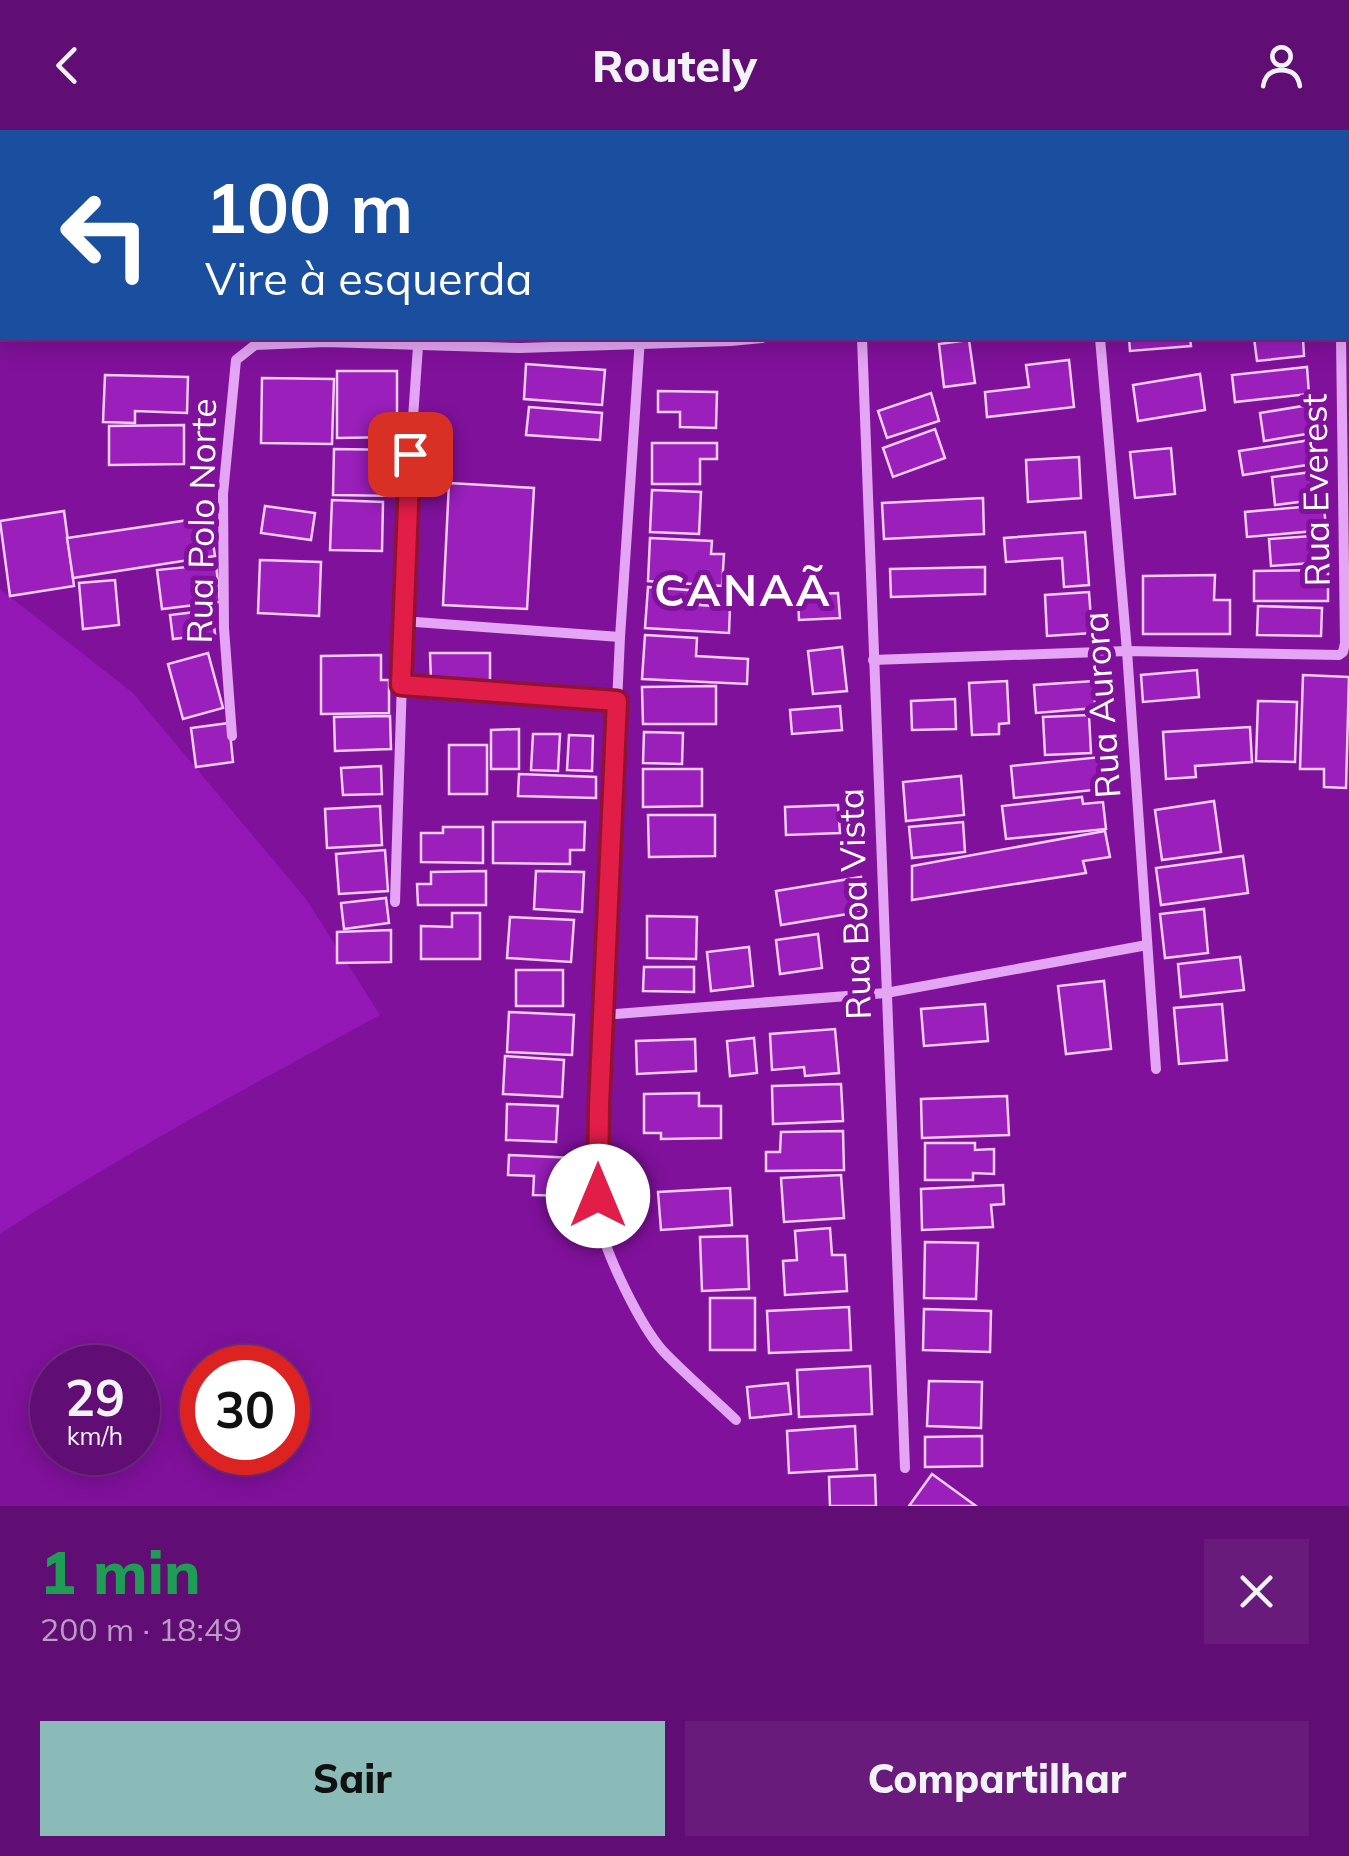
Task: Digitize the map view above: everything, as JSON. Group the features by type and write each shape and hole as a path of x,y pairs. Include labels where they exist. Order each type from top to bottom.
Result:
{"street":[{"name":"Rua Polo Norte","path":"232,736 224,628 223,494 236,360 255,345 326,342 520,348 640,340 741,340"},
{"path":"640,340 620,636 598,1219 618,1276 661,1348 736,1420"},
{"name":"Rua Boa Vista","path":"862,340 905,1468"},
{"name":"Rua Aurora","path":"1100,340 1156,1069"},
{"name":"Rua Everest","path":"1126,651 1339,655 1343,652 1341,340"},
{"path":"396,902 402,621 418,346"},
{"path":"402,621 620,636"},
{"path":"873,660 1126,651"},
{"path":"401,685 617,701"},
{"path":"603,1015 886,993 1147,946"}],"shaded area":[{"path":"0,589 133,693 306,899 380,1015 141,1148 0,1234"}],"building":[{"path":"969,340 975,383 944,387 939,344"},
{"path":"1129,340 1190,340 1191,346 1130,351"},
{"path":"1254,340 1303,340 1304,356 1257,361"},
{"path":"1069,360 1074,407 987,417 985,392 1029,387 1026,365"},
{"path":"526,364 605,370 602,405 524,399"},
{"path":"1307,367 1309,394 1235,402 1232,375"},
{"path":"337,371 397,371 397,437 337,438"},
{"path":"1200,374 1205,410 1138,421 1133,385"},
{"path":"105,375 188,377 187,413 135,411 135,423 103,422"},
{"path":"262,378 334,379 332,444 261,443"},
{"path":"658,391 717,392 716,428 680,427 680,412 658,412"},
{"path":"931,393 939,421 887,438 878,411"},
{"path":"1309,405 1313,433 1264,441 1260,413"},
{"path":"529,407 602,413 600,440 526,435"},
{"path":"184,425 184,464 109,465 109,426"},
{"path":"935,429 945,458 893,477 883,448"},
{"path":"1317,439 1320,463 1243,475 1239,451"},
{"path":"652,443 717,443 717,459 700,459 700,484 652,484"},
{"path":"1171,448 1175,494 1135,498 1130,452"},
{"path":"334,449 399,450 398,496 333,495"},
{"path":"1079,457 1081,498 1028,502 1026,460"},
{"path":"1320,471 1323,499 1275,505 1272,477"},
{"path":"449,483 534,488 527,609 443,605"},
{"path":"652,490 701,492 699,534 650,532"},
{"path":"983,498 984,534 884,539 882,503"},
{"path":"332,500 383,502 382,551 330,550"},
{"path":"1324,505 1326,530 1247,537 1245,512"},
{"path":"265,506 315,513 311,540 261,533"},
{"path":"64,511 74,586 10,596 0,521"},
{"path":"209,517 215,556 73,578 67,538"},
{"path":"1085,532 1089,585 1064,587 1062,558 1006,562 1004,538"},
{"path":"1325,535 1326,562 1271,566 1269,539"},
{"path":"650,538 712,541 711,554 724,554 722,586 648,581"},
{"path":"260,560 321,562 319,616 258,613"},
{"path":"216,564 220,602 162,609 157,570"},
{"path":"985,567 985,594 891,597 890,569"},
{"path":"1328,570 1328,601 1254,601 1254,571"},
{"path":"1215,575 1214,600 1230,600 1230,634 1143,634 1143,576"},
{"path":"115,580 119,625 83,629 79,583"},
{"path":"648,587 701,591 700,605 730,607 729,633 645,628"},
{"path":"1089,592 1092,633 1047,636 1045,595"},
{"path":"838,593 840,618 799,620 798,595"},
{"path":"1258,606 1322,608 1321,636 1257,635"},
{"path":"212,610 215,634 173,639 170,615"},
{"path":"645,635 697,638 696,656 748,659 747,684 642,679"},
{"path":"842,647 847,691 813,694 808,651"},
{"path":"208,653 223,708 183,719 168,664"},
{"path":"430,653 490,653 490,681 431,681"},
{"path":"381,655 381,680 389,680 389,713 321,714 321,656"},
{"path":"1197,670 1199,697 1143,702 1141,675"},
{"path":"1303,675 1349,677 1346,788 1324,787 1324,769 1300,769"},
{"path":"1007,681 1009,723 999,724 999,734 972,735 969,683"},
{"path":"1094,681 1095,708 1036,713 1034,685"},
{"path":"716,686 716,724 643,724 642,687"},
{"path":"955,699 956,729 912,730 911,701"},
{"path":"1258,701 1297,702 1295,762 1256,761"},
{"path":"840,706 842,730 792,734 790,710"},
{"path":"1089,715 1091,753 1045,755 1043,717"},
{"path":"390,716 391,749 335,751 334,717"},
{"path":"229,723 233,762 196,767 191,728"},
{"path":"1250,727 1252,762 1195,766 1196,777 1166,779 1163,732"},
{"path":"519,729 519,769 491,769 491,730"},
{"path":"644,732 683,733 682,764 643,763"},
{"path":"533,734 560,734 558,771 531,770"},
{"path":"569,735 593,736 592,771 567,770"},
{"path":"449,745 487,745 487,794 449,794"},
{"path":"1101,757 1104,789 1014,798 1011,766"},
{"path":"381,766 382,794 343,795 341,768"},
{"path":"643,769 702,769 702,806 643,807"},
{"path":"519,774 596,777 596,798 518,796"},
{"path":"961,776 964,815 906,821 903,782"},
{"path":"1082,797 1083,804 1103,802 1106,829 1006,839 1002,806"},
{"path":"1214,801 1221,852 1162,860 1155,810"},
{"path":"838,805 840,833 786,835 785,807"},
{"path":"380,806 382,845 327,848 325,809"},
{"path":"648,815 715,815 715,856 649,857"},
{"path":"493,822 585,822 584,850 570,850 570,864 493,863"},
{"path":"963,822 965,852 912,858 909,827"},
{"path":"443,827 483,827 483,863 421,862 421,833 443,833"},
{"path":"1105,831 1110,857 1083,861 1086,873 912,900 912,866"},
{"path":"385,850 388,891 339,894 336,854"},
{"path":"1243,856 1248,893 1161,905 1156,868"},
{"path":"486,871 486,905 418,905 417,884 431,884 431,872"},
{"path":"536,871 584,872 582,912 534,909"},
{"path":"861,877 866,911 781,925 776,891"},
{"path":"386,898 389,923 344,929 341,903"},
{"path":"1204,909 1208,953 1165,958 1160,914"},
{"path":"452,913 480,913 480,959 421,959 421,926 452,927"},
{"path":"647,916 697,917 696,959 647,958"},
{"path":"510,917 574,920 571,962 507,958"},
{"path":"391,930 391,962 337,963 337,932"},
{"path":"818,934 822,968 780,974 776,940"},
{"path":"749,947 753,986 711,991 707,952"},
{"path":"1240,957 1244,990 1181,997 1178,964"},
{"path":"644,967 694,967 694,992 643,991"},
{"path":"516,970 563,970 563,1006 516,1006"},
{"path":"1104,981 1111,1049 1066,1054 1058,986"},
{"path":"985,1004 988,1041 924,1046 921,1009"},
{"path":"1222,1004 1227,1060 1179,1064 1174,1008"},
{"path":"509,1012 574,1015 572,1055 507,1052"},
{"path":"835,1029 839,1073 805,1076 804,1067 772,1070 770,1034"},
{"path":"754,1038 757,1073 730,1076 727,1041"},
{"path":"695,1039 696,1071 637,1074 636,1041"},
{"path":"505,1056 564,1060 562,1097 503,1094"},
{"path":"841,1084 843,1121 773,1124 772,1086"},
{"path":"699,1093 699,1106 721,1106 721,1138 661,1139 661,1133 644,1133 644,1094"},
{"path":"1007,1096 1009,1135 922,1138 921,1099"},
{"path":"507,1104 558,1106 556,1142 506,1140"},
{"path":"843,1131 844,1170 766,1171 766,1152 780,1152 781,1132"},
{"path":"925,1143 975,1143 975,1150 994,1149 994,1174 973,1173 973,1180 925,1180"},
{"path":"509,1155 575,1158 573,1196 533,1195 534,1176 508,1175"},
{"path":"841,1175 844,1218 784,1222 781,1178"},
{"path":"1003,1185 1004,1204 991,1205 993,1227 922,1230 921,1189"},
{"path":"730,1188 732,1225 661,1230 658,1192"},
{"path":"830,1228 832,1255 845,1255 847,1291 785,1295 783,1261 797,1260 795,1231"},
{"path":"747,1236 749,1289 702,1291 700,1237"},
{"path":"925,1242 978,1243 976,1299 924,1298"},
{"path":"710,1298 755,1298 755,1350 710,1350"},
{"path":"849,1307 851,1350 769,1353 767,1311"},
{"path":"924,1309 991,1311 990,1352 923,1350"},
{"path":"870,1366 872,1414 799,1417 797,1370"},
{"path":"929,1381 982,1382 981,1428 927,1426"},
{"path":"788,1383 791,1414 750,1418 747,1387"},
{"path":"855,1426 857,1469 789,1473 787,1431"},
{"path":"982,1436 982,1466 925,1467 925,1437"},
{"path":"932,1474 976,1506 909,1506"},
{"path":"875,1475 876,1506 830,1506 829,1477"}],"district":[{"name":"CANAÃ","path":"743,590"}],"route":[{"path":"410,454 401,685 617,701 598,1196"}]}
